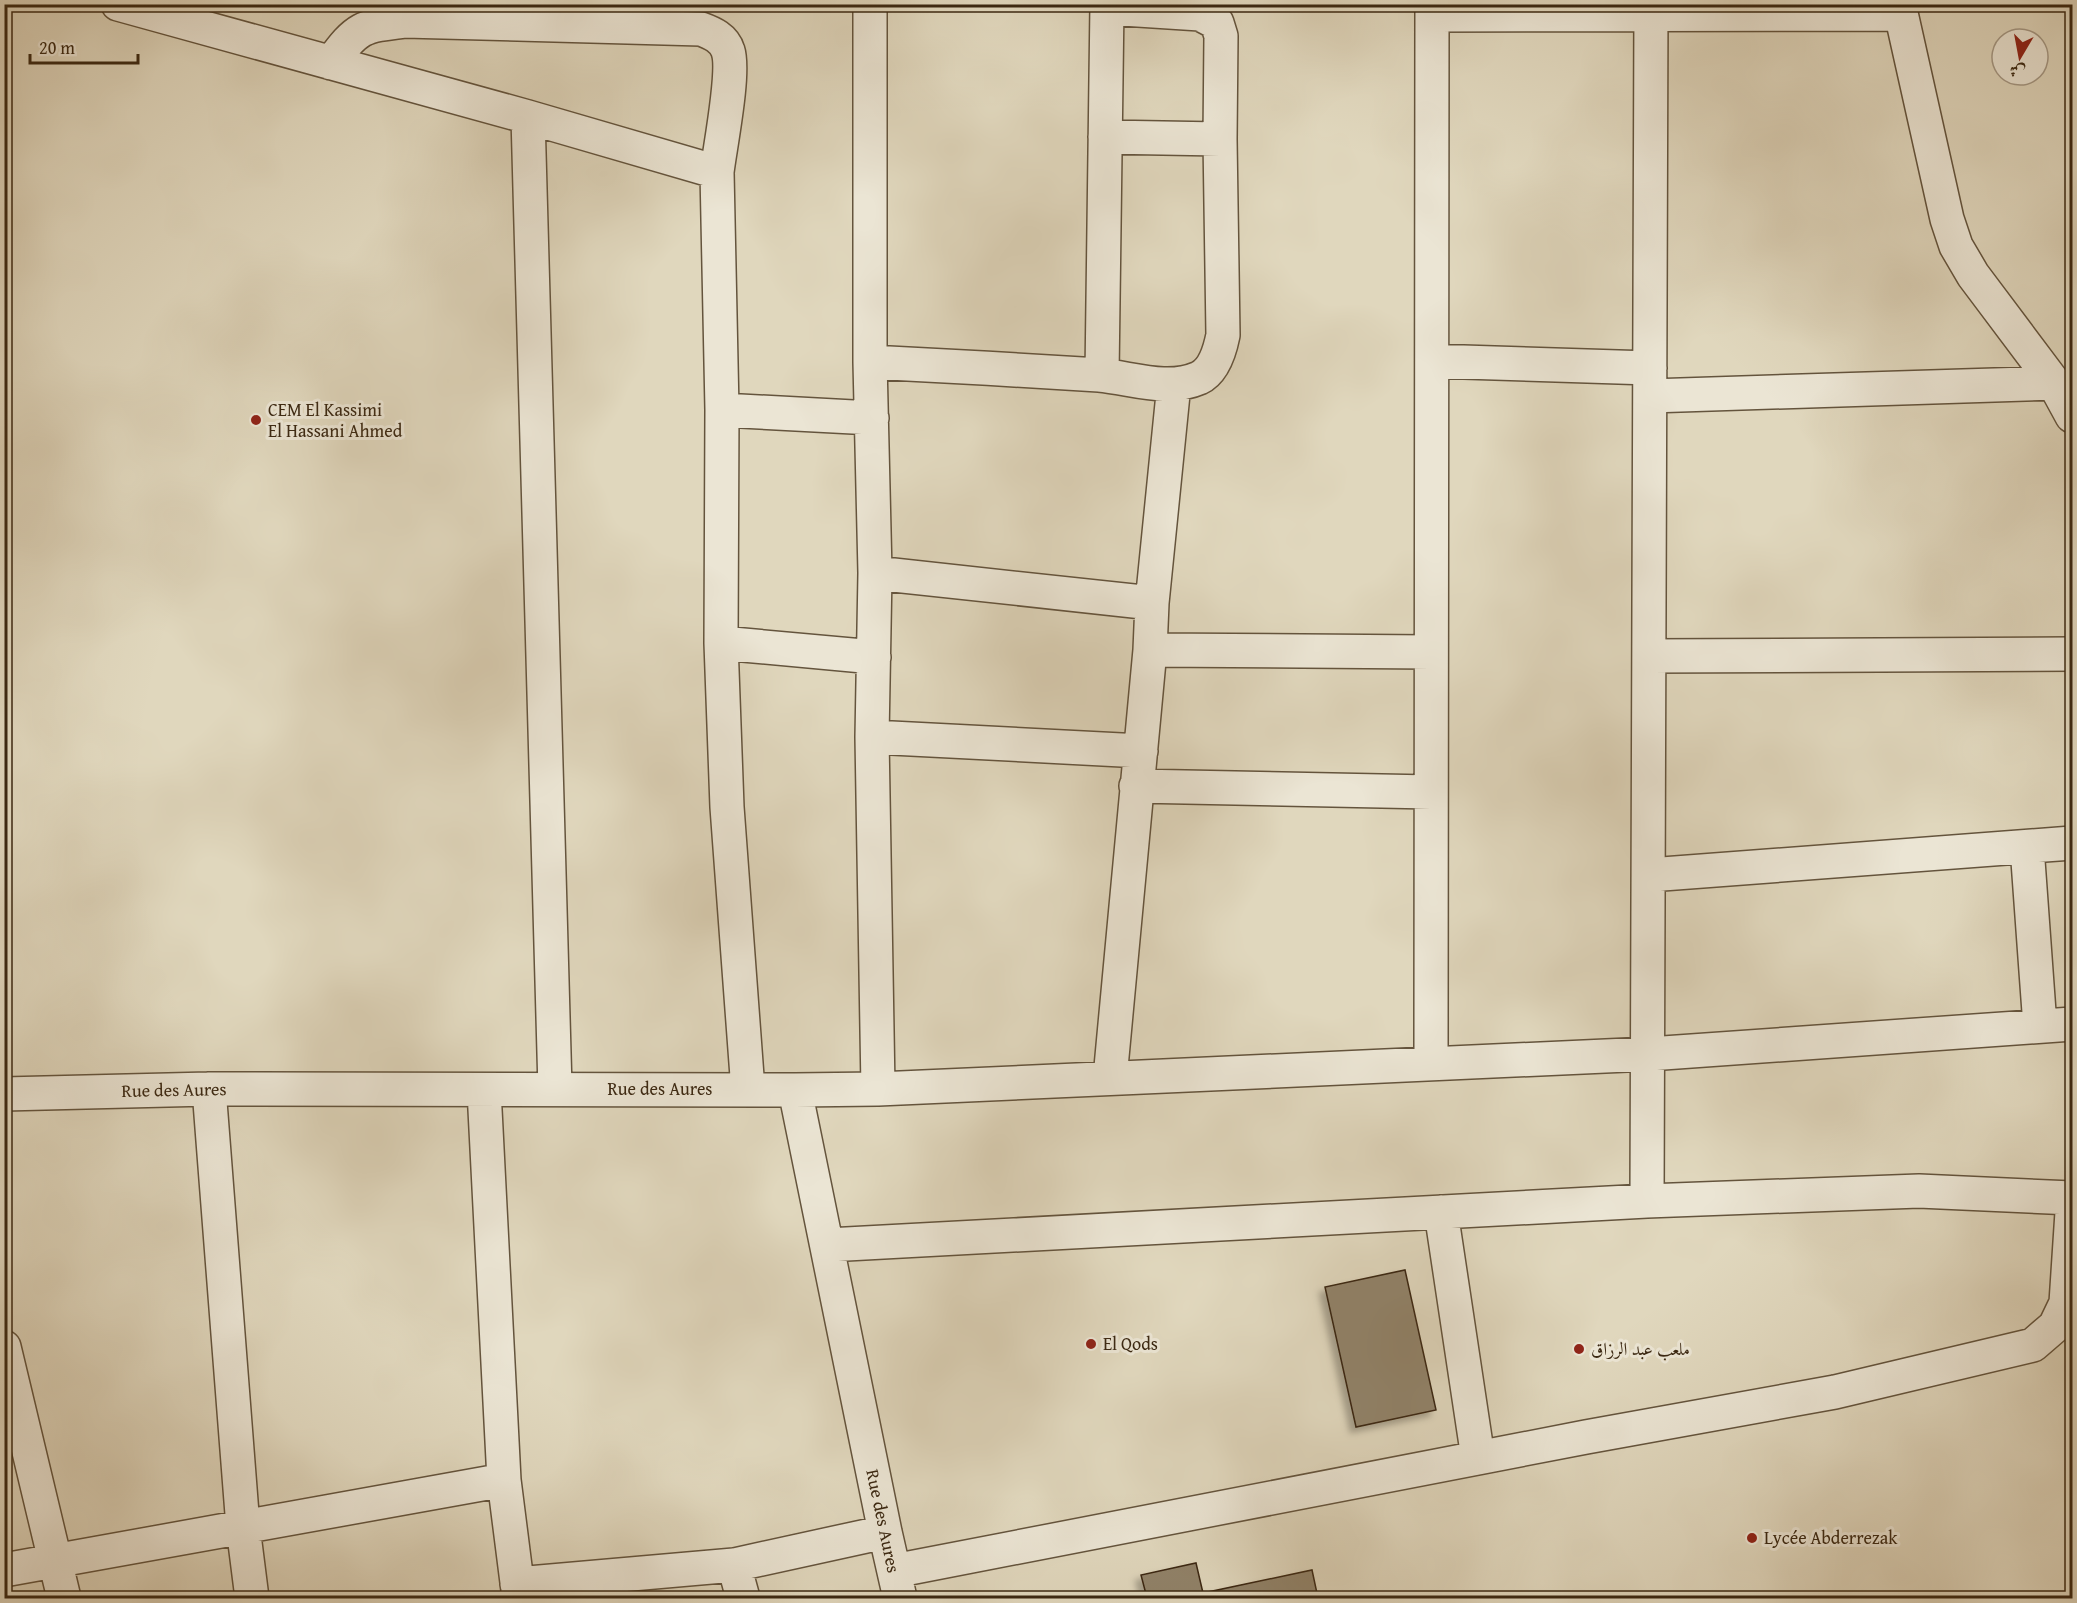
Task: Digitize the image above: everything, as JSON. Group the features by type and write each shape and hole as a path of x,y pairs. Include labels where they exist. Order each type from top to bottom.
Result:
{"street":[{"path":"118,4 194,14 331,63 717,172"},
{"path":"870,4 870,362 875,573 872,737 878,1089"},
{"path":"870,362 1102,375 1147,383 1174,384 1201,377 1212,366 1220,352 1223,336 1221,36 1217,23 1200,14 1107,6 1102,375"},
{"path":"1431,1063 1432,10 1900,9 1947,219 1956,246 1973,275 2054,383 2073,416"},
{"path":"1647,1201 1651,10"},
{"path":"331,63 357,31 381,24 467,14 701,28 722,40 729,52 730,71 717,172 722,410 721,643 727,807 748,1090"},
{"path":"528,117 555,1089"},
{"path":"1105,137 1220,139"},
{"path":"1432,361 1650,382 2054,383"},
{"path":"1110,1078 1174,384"},
{"path":"722,410 872,418"},
{"path":"875,573 1152,603"},
{"path":"721,643 874,657"},
{"path":"1150,650 1431,652"},
{"path":"1649,656 2073,654"},
{"path":"872,737 1141,751"},
{"path":"1136,786 1431,792"},
{"path":"1649,875 2073,843"},
{"path":"2027,847 2040,1026"},
{"path":"795,1090 878,1089 1649,1054 2073,1024"},
{"path":"209,1089 243,1527 252,1599"},
{"name":"Rue des Aures","path":"4,1094 209,1089 795,1090 897,1585"},
{"path":"484,1090 504,1480 518,1592 734,1565 885,1532"},
{"path":"828,1245 1647,1201 1919,1191 2073,1197"},
{"path":"1441,1212 1478,1458"},
{"path":"897,1585 1478,1458 1835,1392 2033,1345 2055,1326 2066,1303 2073,1212"},
{"path":"4,1347 64,1599"},
{"path":"4,1570 504,1480"},
{"path":"734,1565 743,1599"}],"building":[{"path":"1405,1270 1436,1410 1356,1427 1325,1287"},
{"path":"1196,1563 1203,1593 1312,1570 1318,1598 1147,1598 1141,1575"}],"place":[{"name":"CEM El Kassimi El Hassani Ahmed","path":"256,420"},
{"name":"El Qods","path":"1091,1344"},
{"name":"ملعب عبد الرزاق","path":"1579,1349"},
{"name":"Lycée Abderrezak","path":"1752,1538"}]}
